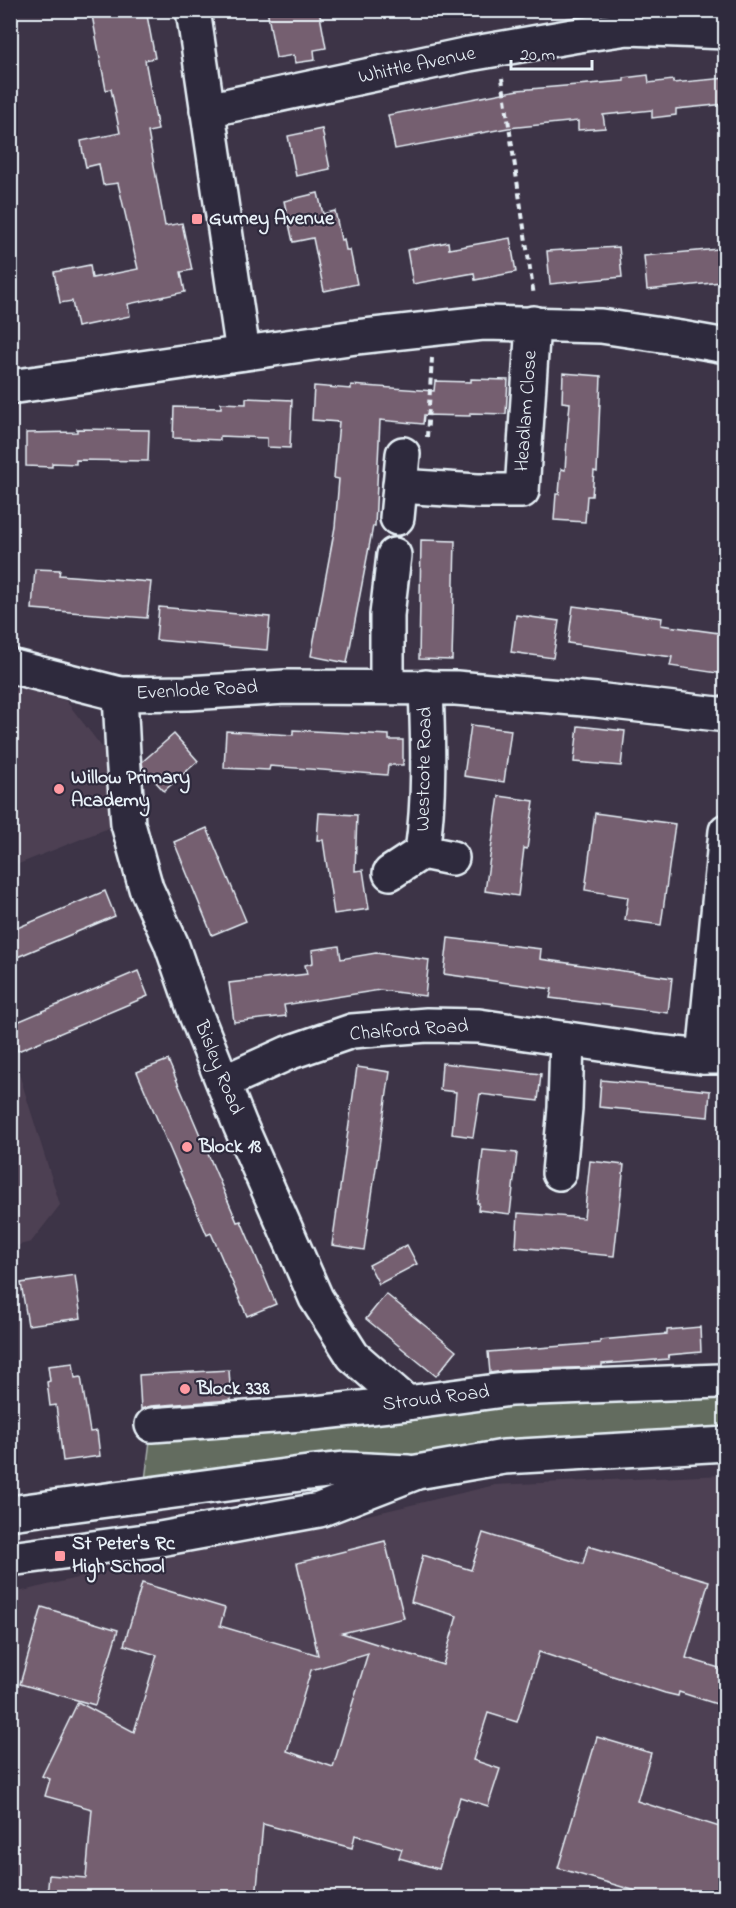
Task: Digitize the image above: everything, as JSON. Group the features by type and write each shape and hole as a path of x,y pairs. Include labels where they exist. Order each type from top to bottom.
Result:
{"street":[{"path":"193,10 243,352"},
{"name":"Whittle Avenue","path":"207,110 497,49 628,28 726,32"},
{"path":"10,387 243,352 433,327 483,323 601,326 726,346"},
{"name":"Headlam Close","path":"410,460 477,491 522,491 533,323"},
{"path":"397,518 410,460"},
{"path":"398,562 403,687"},
{"name":"Evenlode Road","path":"10,666 120,694 188,693 285,687 456,687 726,715"},
{"name":"Westcote Road","path":"390,873 437,855 426,824 428,735 403,687"},
{"name":"Bisley Road","path":"120,694 128,824 146,888 171,943 196,1015 240,1125 316,1298 353,1356 407,1403"},
{"path":"715,1057 726,831"},
{"name":"Chalford Road","path":"224,1082 288,1053 352,1031 426,1025 478,1026 715,1057"},
{"path":"559,1173 565,1108 567,1039"},
{"name":"Stroud Road","path":"152,1425 315,1413 511,1389 720,1381"},
{"path":"10,1559 160,1539 319,1510 417,1472 504,1457 726,1444"},
{"path":"10,1514 346,1468 417,1472"}],"path":[{"path":"497,49 535,302 533,323"},
{"path":"410,460 433,327"}],"shaded area":[{"name":"Willow Primary Academy","path":"24,689 66,701 105,751 111,827 11,867 11,692"},
{"path":"11,1048 60,1205 31,1242 11,1247"},
{"path":"725,1475 725,1897 11,1897 10,1594 495,1485"}],"green space":[{"path":"725,1379 725,1444 143,1496 152,1425"}],"building":[{"path":"91,10 146,10 155,58 145,60 158,130 148,132 165,226 182,223 192,270 181,272 185,292 128,304 130,316 77,327 72,301 60,303 54,272 90,265 92,278 138,269 118,183 103,185 99,164 86,167 83,153 81,141 120,133 111,89 106,90"},
{"path":"267,10 319,10 326,48 314,50 315,60 295,63 294,55 276,58"},
{"path":"648,75 649,83 726,78 726,104 676,109 676,115 652,118 652,110 603,115 605,128 578,130 578,121 508,128 395,149 388,115 518,90 624,81 624,78"},
{"path":"322,129 330,169 296,176 288,136"},
{"path":"318,193 323,214 335,211 341,240 344,239 346,250 350,250 357,284 324,291 313,238 293,242 284,201"},
{"path":"510,238 516,272 475,280 474,273 413,284 407,250 448,242 449,249"},
{"path":"619,247 622,277 550,284 547,251"},
{"path":"718,249 721,282 647,290 644,256"},
{"path":"563,373 601,376 597,472 594,471 592,496 587,496 585,522 554,520 561,469 565,470 570,403 562,402"},
{"path":"471,379 508,380 506,414 424,415 423,424 380,420 375,526 373,526 347,663 311,656 335,527 339,479 334,478 339,422 312,420 314,386 351,389 351,385 434,391 435,381 471,382"},
{"path":"246,398 292,400 290,448 267,447 267,438 220,436 220,440 173,438 174,407 221,408 221,403 246,404"},
{"path":"77,429 149,430 148,461 76,460 76,464 52,463 52,467 26,466 26,433 77,432"},
{"path":"421,540 455,541 452,660 419,659"},
{"path":"35,569 60,570 59,575 151,582 147,618 32,609"},
{"path":"573,606 662,618 661,625 726,634 724,674 670,666 672,657 568,643"},
{"path":"159,607 270,617 267,650 156,640"},
{"path":"516,615 559,621 553,658 511,652"},
{"path":"471,725 511,730 504,782 464,776"},
{"path":"578,726 625,731 621,766 574,762"},
{"path":"293,730 389,735 389,740 403,740 403,765 388,765 387,775 270,766 269,770 224,768 226,731 293,735"},
{"path":"174,734 198,761 164,791 143,768 142,762"},
{"path":"499,796 534,801 527,849 524,848 518,896 485,891"},
{"path":"319,813 357,815 355,871 363,870 369,909 334,914 323,840 317,840"},
{"path":"595,813 675,824 661,925 625,920 628,897 585,890"},
{"path":"207,828 246,921 212,935 174,842"},
{"path":"105,891 115,916 10,960 10,931"},
{"path":"448,938 541,949 540,959 672,978 668,1013 550,998 552,989 444,974"},
{"path":"339,946 341,959 376,953 429,960 425,996 380,990 284,1005 286,1016 234,1022 229,983 307,974 305,965 313,963 312,950"},
{"path":"138,971 148,996 18,1051 10,1034 10,1025"},
{"name":"Block 18","path":"168,1060 237,1222 241,1221 276,1304 247,1316 211,1233 207,1235 137,1072"},
{"path":"442,1063 541,1074 538,1101 480,1094 473,1137 452,1134 456,1092 440,1090"},
{"path":"357,1067 390,1072 364,1250 332,1245"},
{"path":"601,1080 710,1091 708,1117 599,1107"},
{"path":"483,1150 517,1153 510,1214 478,1210"},
{"path":"590,1161 624,1165 614,1256 516,1247 518,1213 584,1218"},
{"path":"407,1245 417,1264 379,1284 369,1265"},
{"path":"75,1275 81,1318 28,1325 21,1283"},
{"path":"386,1294 456,1351 436,1376 366,1319"},
{"path":"700,1327 701,1352 668,1355 669,1359 602,1364 602,1367 510,1370 490,1373 488,1352 600,1343 600,1340 667,1334 667,1330"},
{"path":"73,1363 75,1378 81,1377 90,1432 97,1431 100,1456 63,1461 56,1405 50,1406 48,1366"},
{"name":"Block 338","path":"229,1370 231,1400 151,1406 141,1409 139,1375"},
{"path":"483,1533 583,1564 588,1546 709,1581 686,1658 726,1670 726,1707 679,1692 678,1696 665,1693 539,1652 517,1722 488,1713 473,1760 500,1769 488,1806 460,1797 439,1869 399,1858 402,1849 355,1835 352,1848 263,1824 256,1898 47,1898 49,1875 86,1878 92,1809 45,1796 50,1779 42,1776 78,1702 134,1732 157,1655 124,1645 142,1583 225,1608 220,1626 318,1655 297,1563 385,1541 404,1618 342,1633 443,1665 457,1616 411,1602 423,1555 471,1570","holes":["368,1653 333,1767 287,1751 311,1670"]},
{"path":"42,1607 118,1630 95,1705 20,1684"},
{"path":"597,1737 651,1753 637,1801 726,1829 726,1883 721,1898 634,1898 636,1891 558,1868"}],"place":[{"name":"Gurney Avenue","path":"197,219"},
{"name":"Willow Primary Academy","path":"59,789"},
{"name":"Block 18","path":"187,1147"},
{"name":"Block 338","path":"185,1389"},
{"name":"St Peter's Rc High School","path":"60,1556"}]}
